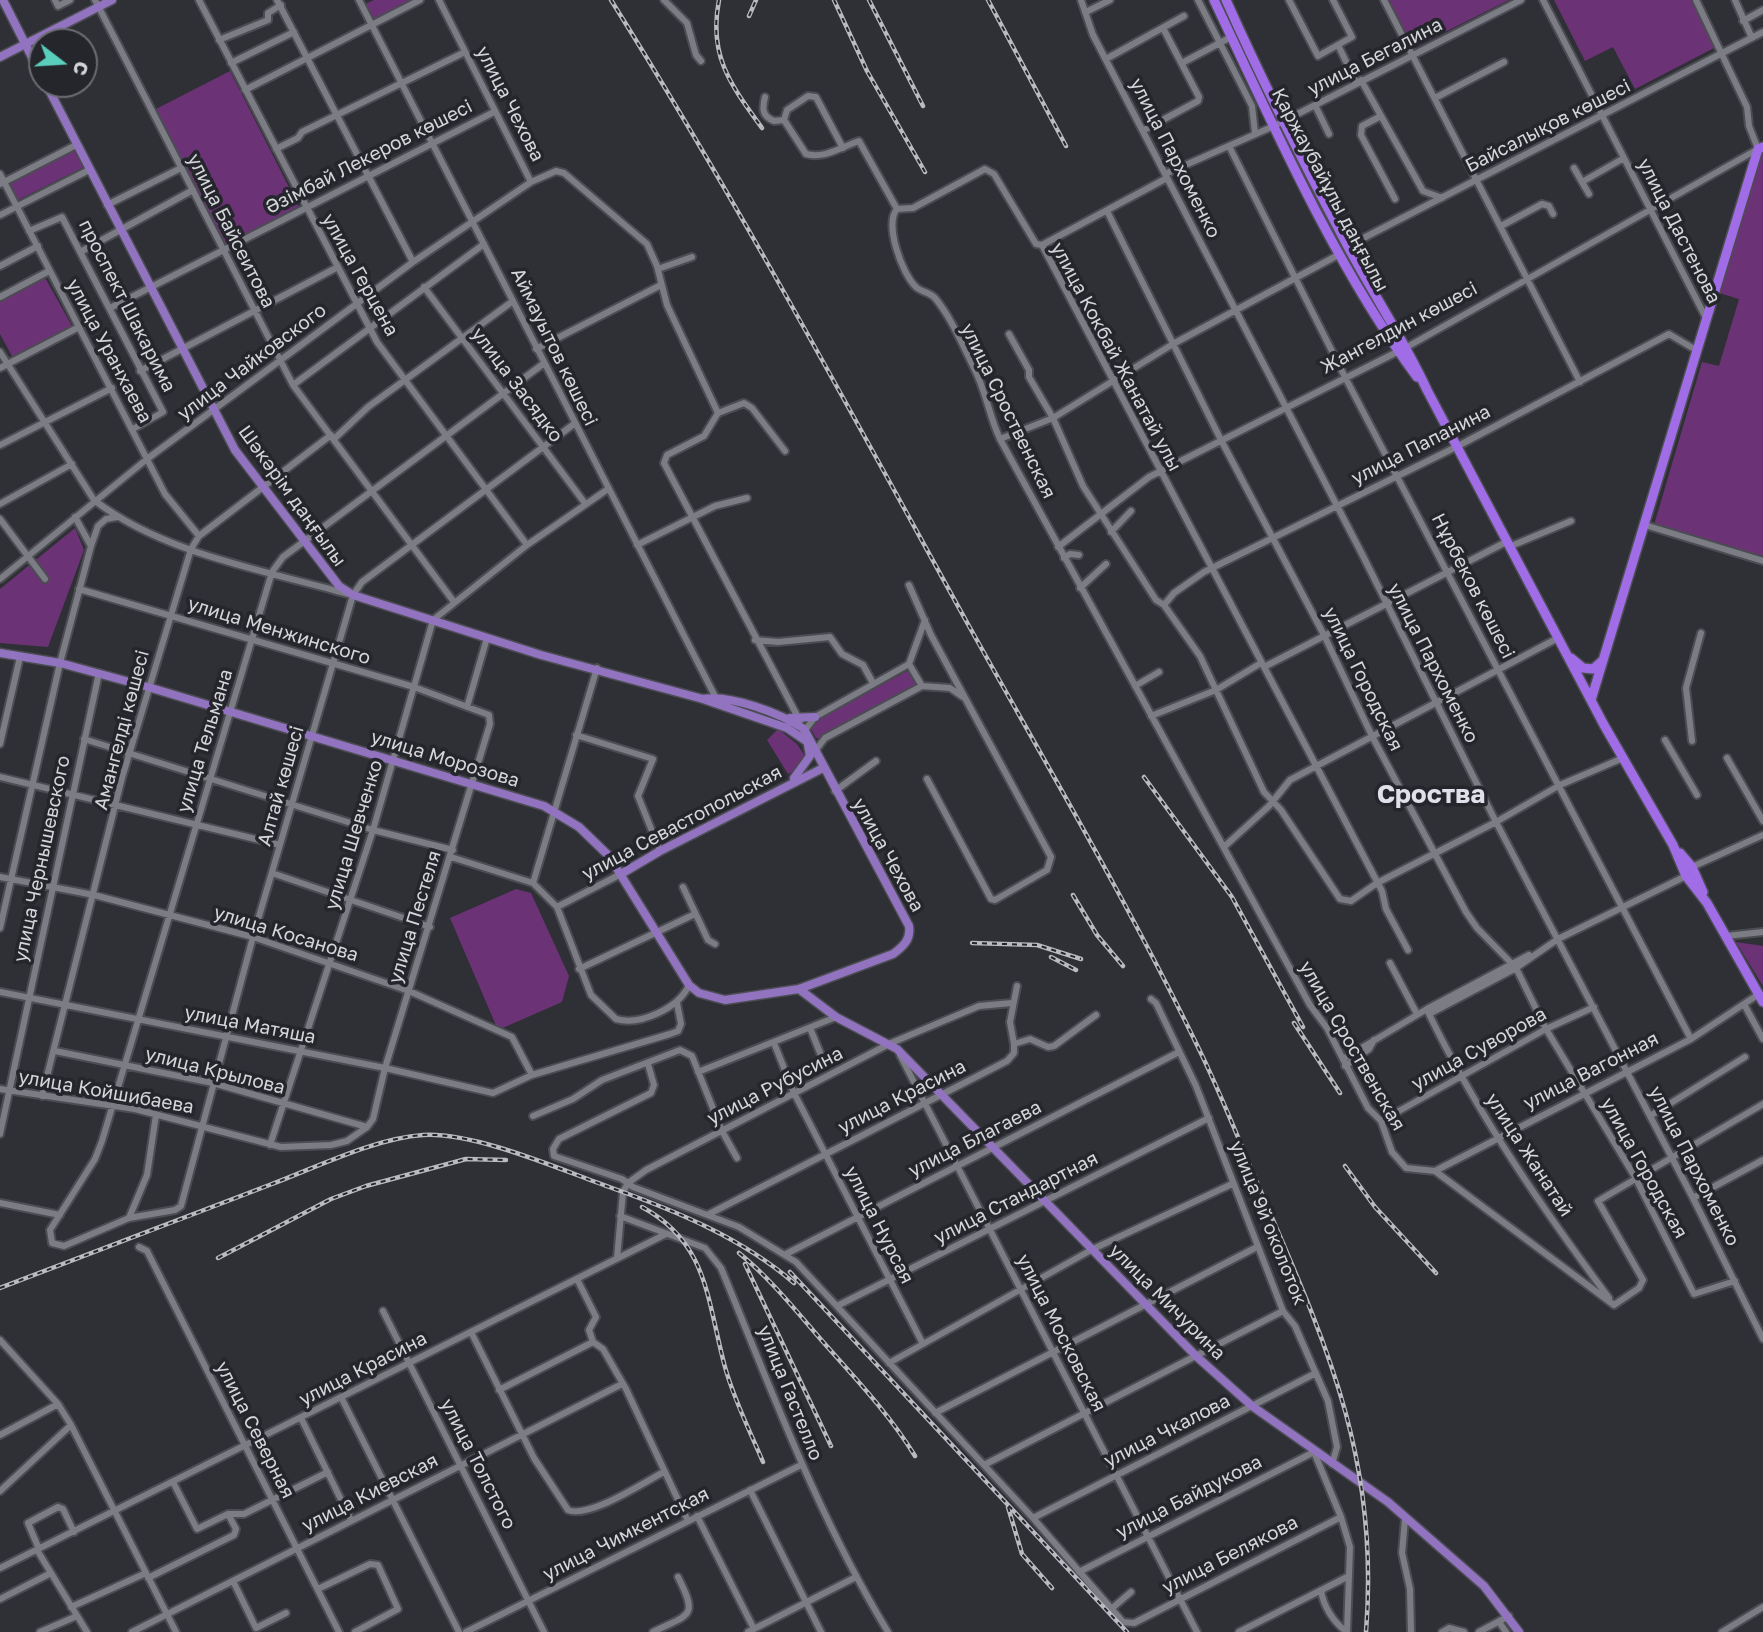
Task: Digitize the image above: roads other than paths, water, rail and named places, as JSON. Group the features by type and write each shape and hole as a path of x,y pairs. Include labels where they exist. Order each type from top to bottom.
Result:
{"highway":[{"name":"Қаржаубайұлы даңғылы","path":"1214,0 1340,254 1427,390 1604,724"},
{"name":"Қаржаубайұлы даңғылы","path":"1226,0 1267,92 1402,349"},
{"path":"1591,700 1760,148"},
{"path":"1560,642 1573,661 1583,668 1593,669 1601,663 1608,646"},
{"path":"1597,683 1596,704 1604,724 1761,998"}],"main road":[{"path":"4,0 28,48"},
{"path":"0,57 97,3 112,0"},
{"name":"Шәкәрім даңғылы","path":"53,98 235,450 266,487 339,586 353,595 487,638 703,699 722,708 788,728 807,741"},
{"name":"улица Морозова","path":"0,653 99,673 472,782 553,810 595,840 621,874 689,985"},
{"name":"Шәкәрім даңғылы","path":"703,699 716,697 782,718 804,729"},
{"path":"782,718 815,717"},
{"name":"улица Чехова","path":"799,989 893,954 903,947 910,933 816,751 807,741 804,729"},
{"path":"789,783 810,756 807,741"},
{"name":"улица Севастопольская","path":"621,874 789,783 824,768"},
{"path":"689,985 699,993 725,1000 799,989"},
{"name":"улица Мичурина","path":"799,989 836,1017 894,1046 1196,1356 1252,1406 1314,1452 1362,1482 1480,1583 1509,1616 1519,1632"}],"street":[{"path":"54,0 58,6 70,0"},
{"name":"улица Герцена","path":"199,0 369,328 527,545"},
{"name":"Аймауытов көшесі","path":"359,0 543,364 722,708"},
{"path":"245,90 420,0"},
{"name":"улица Чехова","path":"439,0 531,182 556,172 564,173 647,244 658,269 667,305 718,413 704,436 664,459 664,463 804,729"},
{"path":"664,0 687,23 696,55 701,61"},
{"name":"улица Пархоменко","path":"1081,0 1087,24 1144,130 1763,1339"},
{"path":"1086,12 1110,0"},
{"path":"1198,0 1252,106 1255,133"},
{"path":"1289,0 1318,56 1352,37 1334,0"},
{"path":"1384,0 1580,382"},
{"name":"улица Бегалина","path":"1042,245 1166,176 1315,105 1521,0"},
{"name":"улица Дастенова","path":"1543,0 1706,318"},
{"path":"1696,0 1747,107 1749,126 1760,148"},
{"path":"1735,0 1752,38"},
{"name":"улица Байсеитова","path":"97,3 293,385 454,602"},
{"path":"219,40 268,20 268,13 279,3 413,262"},
{"path":"1743,21 1763,10"},
{"path":"1106,59 1184,16"},
{"path":"1144,130 1198,101 1198,93 1163,28"},
{"path":"231,63 294,32"},
{"name":"Байсалықов көшесі","path":"1348,246 1763,32"},
{"path":"1182,63 1231,37"},
{"path":"1338,45 1379,117 1384,118 1423,191 1442,198"},
{"path":"276,149 465,52"},
{"path":"1435,98 1504,62"},
{"path":"784,120 789,108 808,96 816,97 844,148"},
{"path":"765,97 762,107 765,116 774,121 784,120"},
{"path":"1315,105 1329,134"},
{"name":"Әзімбай Лекеров көшесі","path":"110,309 222,248 494,112"},
{"path":"1379,117 1362,126 1361,135 1395,199"},
{"path":"784,120 806,154 818,156 859,141 897,209"},
{"path":"2,183 76,145"},
{"name":"Нұрбеков көшесі","path":"1229,146 1346,379 1691,1039"},
{"name":"Жангелдин көшесі","path":"1058,547 1142,481 1402,349 1760,148"},
{"name":"улица Дастенова","path":"1582,182 1624,158"},
{"path":"107,205 181,168"},
{"path":"1574,169 1589,194"},
{"path":"0,215 89,170"},
{"name":"улица Кокбай Жанатай улы","path":"897,209 913,208 989,170 1017,208 1037,244 1042,245 1160,473 1317,765 1408,950"},
{"name":"улица Уранхаева","path":"0,174 2,183 38,246 165,494 199,536"},
{"name":"улица Чайковского","path":"0,579 94,500 147,460 471,220 531,182"},
{"path":"82,251 193,190"},
{"path":"1501,226 1542,204 1549,206 1553,214"},
{"name":"улица Сроственская","path":"897,209 892,226 904,267 917,288 934,296 973,366 987,396 1000,439 1368,1108 1381,1121 1392,1152 1406,1168 1434,1171 1614,1305"},
{"name":"улица Городская","path":"1107,211 1221,440 1324,635 1373,738 1476,928 1514,965 1546,1029 1635,1177 1694,1294 1735,1281"},
{"name":"проспект Шакарима","path":"29,230 62,217 82,251 140,371 163,412 133,429"},
{"path":"293,385 484,244"},
{"path":"0,266 38,246"},
{"path":"1000,439 1053,418 1112,379 1173,344 1340,254"},
{"path":"658,269 692,257"},
{"path":"140,371 336,268"},
{"path":"0,297 49,271"},
{"path":"536,349 662,285"},
{"name":"улица Засядко","path":"424,287 584,502"},
{"name":"Амангелді көшесі","path":"42,1096 130,751 191,549 199,536 513,301"},
{"path":"0,368 79,327"},
{"path":"1009,334 1100,516 1156,600 1164,605 1199,656 1264,792 1274,800 1340,899 1351,901 1377,883 1496,822 1560,785 1623,758"},
{"name":"улица Папанина","path":"1164,605 1185,584 1397,473 1458,446 1670,334 1696,350"},
{"path":"0,352 94,500 117,517 145,533 191,549 353,595"},
{"name":"улица Тельмана","path":"129,1218 110,1229 64,1246 52,1243 49,1237 95,1159 171,915 272,572 284,557 306,540 543,364"},
{"path":"0,445 111,388"},
{"path":"718,413 744,403 749,405 785,451"},
{"name":"Алтай көшесі","path":"129,1218 174,1210 181,1206 253,937 353,595 362,582 574,424"},
{"path":"0,505 72,464"},
{"path":"433,621 584,502 608,489"},
{"path":"637,545 715,506 747,498"},
{"path":"1111,532 1131,511"},
{"path":"75,517 91,546"},
{"path":"0,928 60,663 91,546 98,526 106,519 117,517"},
{"path":"0,519 45,579"},
{"path":"1151,716 1216,690 1448,571 1571,521"},
{"path":"1645,525 1763,561"},
{"path":"1064,558 1076,553 1079,555"},
{"path":"1080,587 1106,564"},
{"path":"909,585 967,701 1051,857 1047,870 995,900 991,899 927,779"},
{"name":"улица Менжинского","path":"79,589 414,687 489,715"},
{"path":"804,729 815,717 909,664 926,619"},
{"name":"улица Шевченко","path":"270,1146 373,830 433,621"},
{"path":"1692,741 1686,688 1701,633"},
{"path":"755,640 778,642 830,637 842,654 863,665 873,683"},
{"path":"467,707 487,638"},
{"path":"1224,846 1274,800 1290,780 1498,671 1560,642"},
{"path":"0,744 20,657"},
{"path":"909,664 922,686"},
{"path":"533,883 597,668"},
{"path":"1135,686 1159,672"},
{"name":"улица Чернышевского","path":"0,1134 99,673"},
{"path":"807,741 825,738 922,686 950,688 967,701"},
{"name":"улица Пестеля","path":"367,1127 373,1119 385,1068 452,853 490,723 489,715"},
{"path":"576,735 653,759 638,796 660,851"},
{"path":"816,751 825,738"},
{"path":"84,739 130,751 452,853 533,883 556,907 575,948 579,969 591,995 616,1019 636,1020 677,1003 689,985"},
{"path":"1665,740 1697,795"},
{"path":"1727,758 1763,821"},
{"name":"улица Чехова","path":"835,791 876,761"},
{"path":"0,778 280,845"},
{"path":"1344,1062 1417,1014 1428,1011 1558,939 1763,835"},
{"path":"272,873 429,927"},
{"name":"улица Севастопольская","path":"556,907 621,874"},
{"name":"улица Косанова","path":"0,877 94,895 253,937 409,990 512,1037 532,1075"},
{"path":"683,887 708,940 715,944"},
{"path":"579,969 695,914"},
{"path":"1727,936 1763,932"},
{"path":"1390,963 1417,1014"},
{"path":"1017,986 1010,1022 1014,1044 1030,1040 1048,1047 1054,1046 1096,1015"},
{"name":"улица Матяша","path":"0,992 385,1068 493,1093 532,1075"},
{"name":"улица Вагонная","path":"1434,1171 1583,1092 1691,1039 1761,998"},
{"name":"улица 9й околоток","path":"1151,999 1156,1003 1209,1118 1232,1184 1283,1311 1295,1326 1328,1401 1337,1447 1332,1464"},
{"path":"532,1075 678,1031 681,1024 677,1003"},
{"name":"улица Рубусина","path":"628,1183 646,1170 794,1093 979,1006 1012,1003"},
{"path":"1745,1006 1763,1039"},
{"name":"улица Суворова","path":"1381,1121 1546,1029 1594,1007"},
{"name":"улица Жанатай","path":"1428,1011 1460,1077 1559,1230 1614,1305"},
{"path":"698,1072 836,1017"},
{"name":"улица Рубусина","path":"810,1028 823,1060"},
{"name":"улица Нурсая","path":"774,1042 794,1093 923,1344"},
{"name":"улица Красина","path":"709,1214 1007,1061 1014,1053 1014,1044"},
{"name":"улица Московская","path":"894,1046 990,1227 1197,1632"},
{"path":"533,1116 573,1099 601,1080 680,1050 690,1053 722,1131 737,1158"},
{"name":"улица Крылова","path":"55,1051 213,1083 367,1127"},
{"name":"улица Благаева","path":"786,1254 1179,1052"},
{"path":"1650,1116 1745,1058"},
{"path":"648,1064 654,1085 651,1093 564,1136 553,1149 554,1156 740,1227 786,1254 1033,1518 1110,1610 1131,1592"},
{"name":"улица Койшибаева","path":"0,1089 156,1115 270,1146 331,1145 347,1141 367,1127"},
{"path":"1614,1305 1639,1288 1643,1280 1598,1201 1763,1104"},
{"path":"129,1218 147,1175 156,1115"},
{"name":"улица Стандартная","path":"837,1306 1209,1118"},
{"path":"1693,1198 1763,1160"},
{"path":"617,1258 621,1198 628,1183"},
{"path":"889,1363 1093,1250 1232,1184"},
{"path":"0,1203 60,1215"},
{"name":"улица Гастелло","path":"620,1216 705,1248 721,1268 801,1465 856,1577 888,1632"},
{"name":"улица Красина","path":"0,1569 666,1234"},
{"name":"улица Северная","path":"139,1247 147,1251 339,1632"},
{"path":"935,1413 1257,1247"},
{"path":"577,1279 596,1317 589,1330 593,1342 603,1349 622,1384 688,1521"},
{"name":"улица Толстого","path":"383,1311 544,1632"},
{"path":"984,1465 1283,1311"},
{"path":"471,1332 521,1434 563,1506 574,1513 597,1506 664,1472"},
{"path":"0,1340 58,1404 71,1425 176,1632"},
{"path":"499,1390 593,1342"},
{"name":"улица Чкалова","path":"1033,1518 1316,1373"},
{"name":"улица Киевская","path":"132,1632 392,1498 622,1384"},
{"path":"341,1397 459,1632"},
{"path":"0,1435 58,1404"},
{"path":"301,1418 351,1520"},
{"path":"0,1490 71,1425"},
{"path":"1314,1452 1341,1517 1350,1547 1347,1632"},
{"name":"улица Байдукова","path":"1079,1572 1314,1452"},
{"name":"улица Чимкентская","path":"466,1632 801,1465"},
{"path":"173,1482 197,1530 228,1514 244,1514 328,1472"},
{"path":"750,1490 821,1632"},
{"path":"74,1532 63,1509 58,1507 28,1523 38,1550 88,1632"},
{"path":"71,1606 147,1576 234,1535 236,1529 228,1514"},
{"path":"697,1516 755,1630 856,1577"},
{"name":"улица Белякова","path":"1110,1610 1123,1622 1134,1623 1341,1517"},
{"path":"1405,1519 1401,1534 1402,1553 1410,1589 1411,1632"},
{"path":"318,1590 370,1564 378,1565 398,1609 355,1632"},
{"path":"0,1599 51,1573"},
{"path":"1240,1632 1349,1576"},
{"path":"653,1632 685,1616 690,1609 690,1601 678,1577"},
{"path":"233,1581 256,1628"},
{"path":"1321,1590 1323,1601 1335,1620 1347,1632"},
{"path":"1722,1632 1763,1608"},
{"path":"249,1632 286,1613"},
{"path":"40,1632 77,1616"},
{"path":"1479,1632 1509,1616"},
{"path":"1499,1622 1506,1632"},
{"path":"1442,1632 1449,1628 1464,1632"}],"railway":[{"path":"611,0 705,154 794,311 1114,885 1204,1060 1305,1296 1342,1401 1356,1455 1364,1510 1368,1569 1366,1632"},
{"path":"719,0 717,38 725,69 762,128"},
{"path":"749,16 756,0"},
{"path":"834,0 867,71 925,172"},
{"path":"869,0 923,106"},
{"path":"988,0 1066,146"},
{"path":"1144,777 1232,897 1303,1027"},
{"path":"1073,895 1097,935 1123,966"},
{"path":"972,943 1037,945 1081,959"},
{"path":"1051,957 1076,970"},
{"path":"1294,1023 1340,1093"},
{"path":"0,1288 347,1154 405,1137 423,1135 468,1139 493,1146 660,1206 708,1227 753,1252 794,1283"},
{"path":"218,1258 331,1199 366,1186 466,1159 506,1160"},
{"path":"1345,1166 1375,1207 1436,1273"},
{"path":"642,1207 681,1238 693,1256 702,1276 729,1379 763,1462"},
{"path":"739,1253 773,1285 860,1384 895,1426 915,1456"},
{"path":"745,1264 831,1446"},
{"path":"790,1272 1127,1632"},
{"path":"1008,1507 1022,1554 1052,1588"}],"district":[{"name":"Сроства","path":"1431,795"}]}
